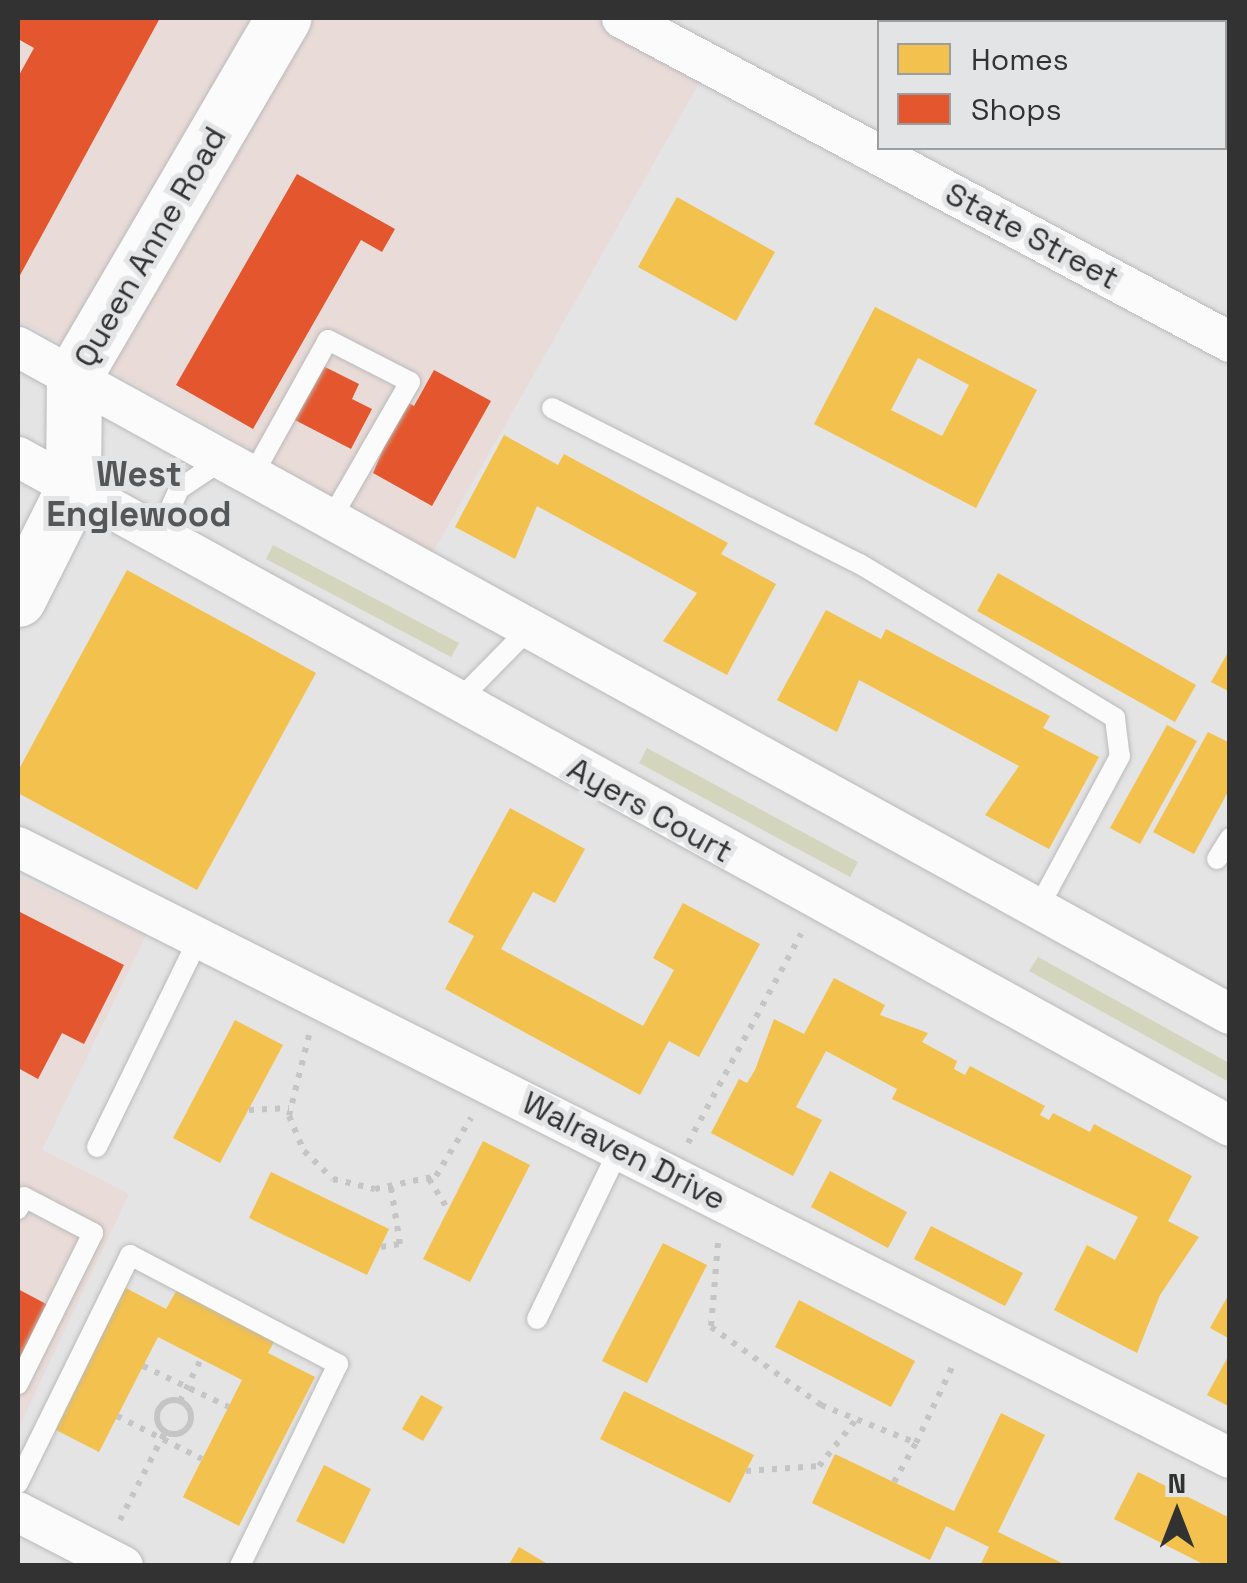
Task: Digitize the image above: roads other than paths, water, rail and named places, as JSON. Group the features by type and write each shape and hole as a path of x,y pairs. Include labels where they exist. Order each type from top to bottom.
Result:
{"street":[{"name":"Queen Anne Road","path":"18,599 73,489 74,376 283,18"},
{"name":"State Street","path":"622,18 1230,342"},
{"path":"18,347 74,376 232,473 1230,1014"},
{"name":"Ayers Court","path":"18,457 156,540 1230,1126"},
{"name":"Walraven Drive","path":"18,847 197,942 486,1082 1230,1458"},
{"path":"18,1512 112,1560"}],"lane":[{"path":"156,540 179,489 232,473 328,340 410,382 328,524"},
{"path":"552,408 860,564 1115,718 1120,756 1038,910"},
{"path":"456,704 526,632"},
{"path":"1217,859 1230,838"},
{"path":"98,1147 197,942"},
{"path":"537,1319 618,1149"},
{"path":"18,1209 24,1198 93,1233 18,1384"},
{"path":"18,1483 130,1255 338,1364 240,1566"}],"district":[{"name":"West Englewood","path":"139,494"}]}
